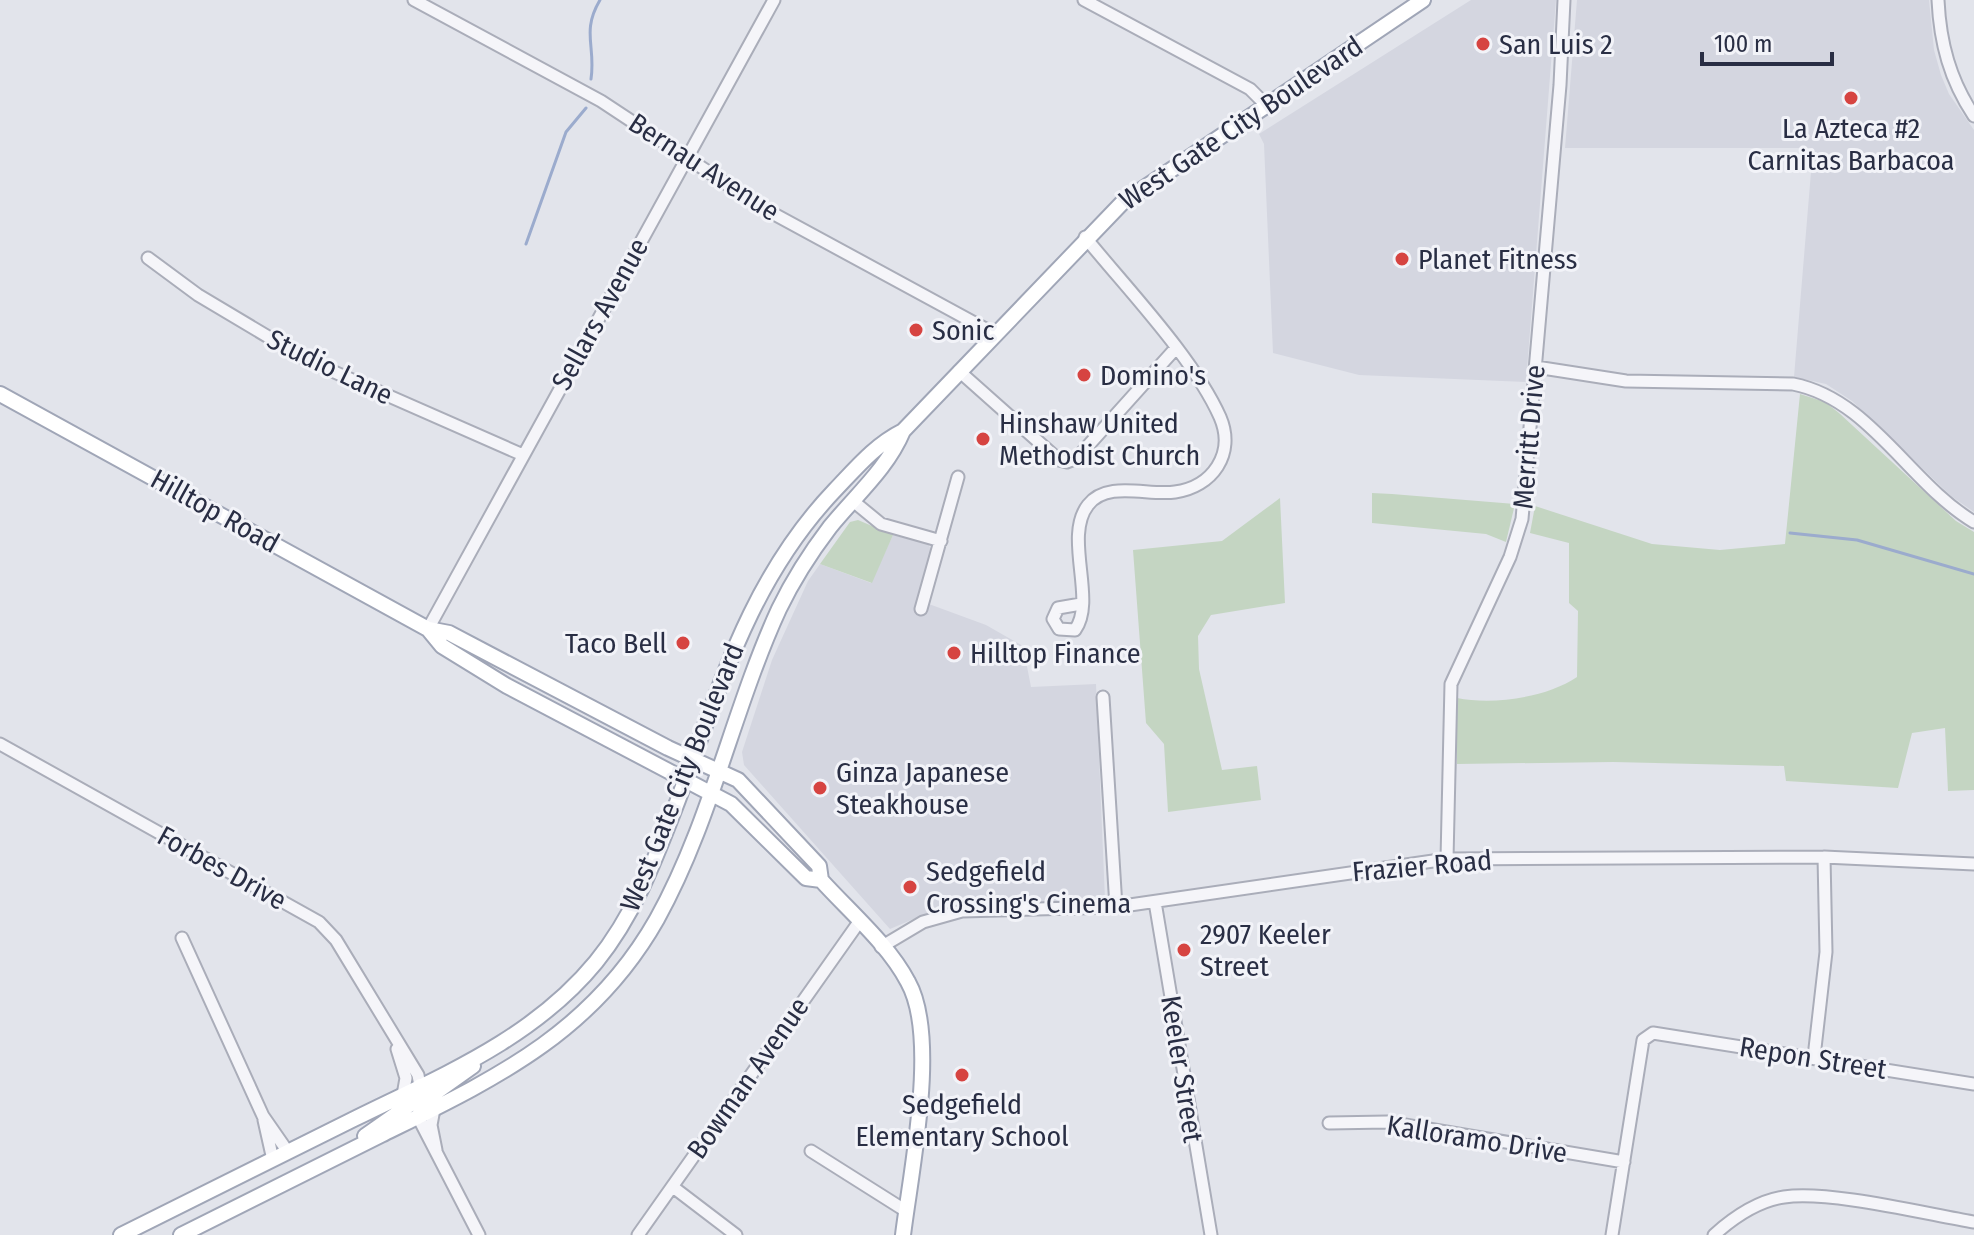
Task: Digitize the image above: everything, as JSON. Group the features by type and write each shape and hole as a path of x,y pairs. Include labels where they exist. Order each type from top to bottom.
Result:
{"main road":[{"name":"West Gate City Boulevard","path":"121,1235 498,1046 568,992 606,948 634,904 746,618 782,553 813,513 880,443 903,431 1085,237 1122,203 1165,170 1267,106 1423,0"},
{"name":"Hilltop Road","path":"0,394 428,629 449,633 742,782 819,866 821,880 806,878 739,810 709,791 507,686 442,646 428,629"},
{"name":"West Gate City Boulevard","path":"181,1235 434,1109 533,1055 604,994 658,917 780,606 816,546 893,455 903,431"},
{"path":"821,880 909,983 923,1031 903,1235"},
{"path":"418,1117 428,1098 498,1046"},
{"path":"340,1156 408,1106 420,1086"}],"street":[{"name":"Bernau Avenue","path":"414,0 601,101 763,208 995,334"},
{"name":"Sellars Avenue","path":"428,629 774,0"},
{"path":"1084,0 1250,89 1267,106"},
{"name":"Merritt Drive","path":"1447,859 1449,696 1459,665 1510,557 1522,519 1564,0"},
{"path":"1938,0 1942,44 1953,80 1974,116"},
{"path":"1081,604 1079,532 1081,518 1089,504 1100,495 1114,491 1158,494 1191,489 1210,478 1224,452 1221,419 1203,385 1085,237"},
{"name":"Studio Lane","path":"148,258 198,295 307,360 523,455"},
{"path":"959,371 1059,460 1067,462 1077,458 1175,349"},
{"path":"1536,367 1626,381 1793,384 1812,388 1841,402 1946,500 1974,522"},
{"path":"921,609 958,477"},
{"path":"853,501 881,524 941,541"},
{"path":"1103,697 1116,907"},
{"name":"Forbes Drive","path":"0,744 319,922 336,940 418,1075 420,1086"},
{"path":"1814,1057 1826,952 1824,857"},
{"name":"Frazier Road","path":"881,947 923,922 962,911 1116,907 1447,859 1824,857 1974,864"},
{"name":"Keeler Street","path":"1155,902 1211,1235"},
{"name":"Bowman Avenue","path":"638,1235 859,922"},
{"path":"182,938 263,1116 288,1152"},
{"name":"Repon Street","path":"1624,1162 1643,1040 1653,1033 1974,1084"},
{"name":"Forbes Drive","path":"395,1041 406,1078 403,1095"},
{"path":"434,1109 431,1125 436,1150 479,1235"},
{"path":"263,1116 273,1160"},
{"path":"418,1117 428,1142 436,1150"},
{"name":"Kalloramo Drive","path":"1329,1123 1387,1122 1624,1162"},
{"path":"811,1151 906,1211"},
{"path":"1612,1235 1624,1162"},
{"path":"673,1187 736,1235"},
{"path":"1714,1235 1732,1219 1784,1197 1817,1197 1974,1222"}],"shaded area":[{"path":"1471,0 1556,0 1526,382 1359,375 1273,353 1264,144 1259,134"},
{"path":"1577,0 1929,0 1934,50 1941,75 1949,94 1974,130 1974,512 1951,496 1852,401 1826,384 1794,377 1813,148 1565,148"},
{"path":"893,535 928,544 931,549 918,600 986,625 1023,646 1031,687 1096,684 1105,900 1040,903 977,900 951,903 890,929 744,765 742,752 772,660 808,581 820,564 871,583"}],"green space":[{"path":"1800,394 1825,402 1839,413 1956,521 1974,532 1974,790 1948,791 1945,728 1912,733 1898,788 1786,781 1784,766 1613,762 1457,764 1457,698 1487,701 1519,698 1550,690 1577,677 1578,611 1569,603 1569,543 1530,533 1535,506 1652,544 1720,550 1785,544"},
{"path":"1372,493 1515,504 1506,542 1486,534 1372,523"},
{"path":"1280,498 1285,603 1211,615 1198,636 1199,669 1222,770 1257,766 1261,800 1168,812 1164,744 1146,723 1133,550 1222,541"},
{"path":"858,520 893,535 872,583 820,564 850,522"}],"waterway":[{"path":"591,79 591,21 600,0"},
{"path":"526,244 566,132 586,108"},
{"path":"1790,533 1857,540 1974,574"}],"place":[{"name":"San Luis 2","path":"1483,44"},
{"name":"La Azteca #2 Carnitas Barbacoa","path":"1851,98"},
{"name":"Planet Fitness","path":"1402,259"},
{"name":"Sonic","path":"916,330"},
{"name":"Domino's","path":"1084,375"},
{"name":"Hinshaw United Methodist Church","path":"983,439"},
{"name":"Taco Bell","path":"683,643"},
{"name":"Hilltop Finance","path":"954,653"},
{"name":"Ginza Japanese Steakhouse","path":"820,788"},
{"name":"Sedgefield Crossing's Cinema","path":"910,887"},
{"name":"2907 Keeler Street","path":"1184,950"},
{"name":"Sedgefield Elementary School","path":"962,1075"}]}
